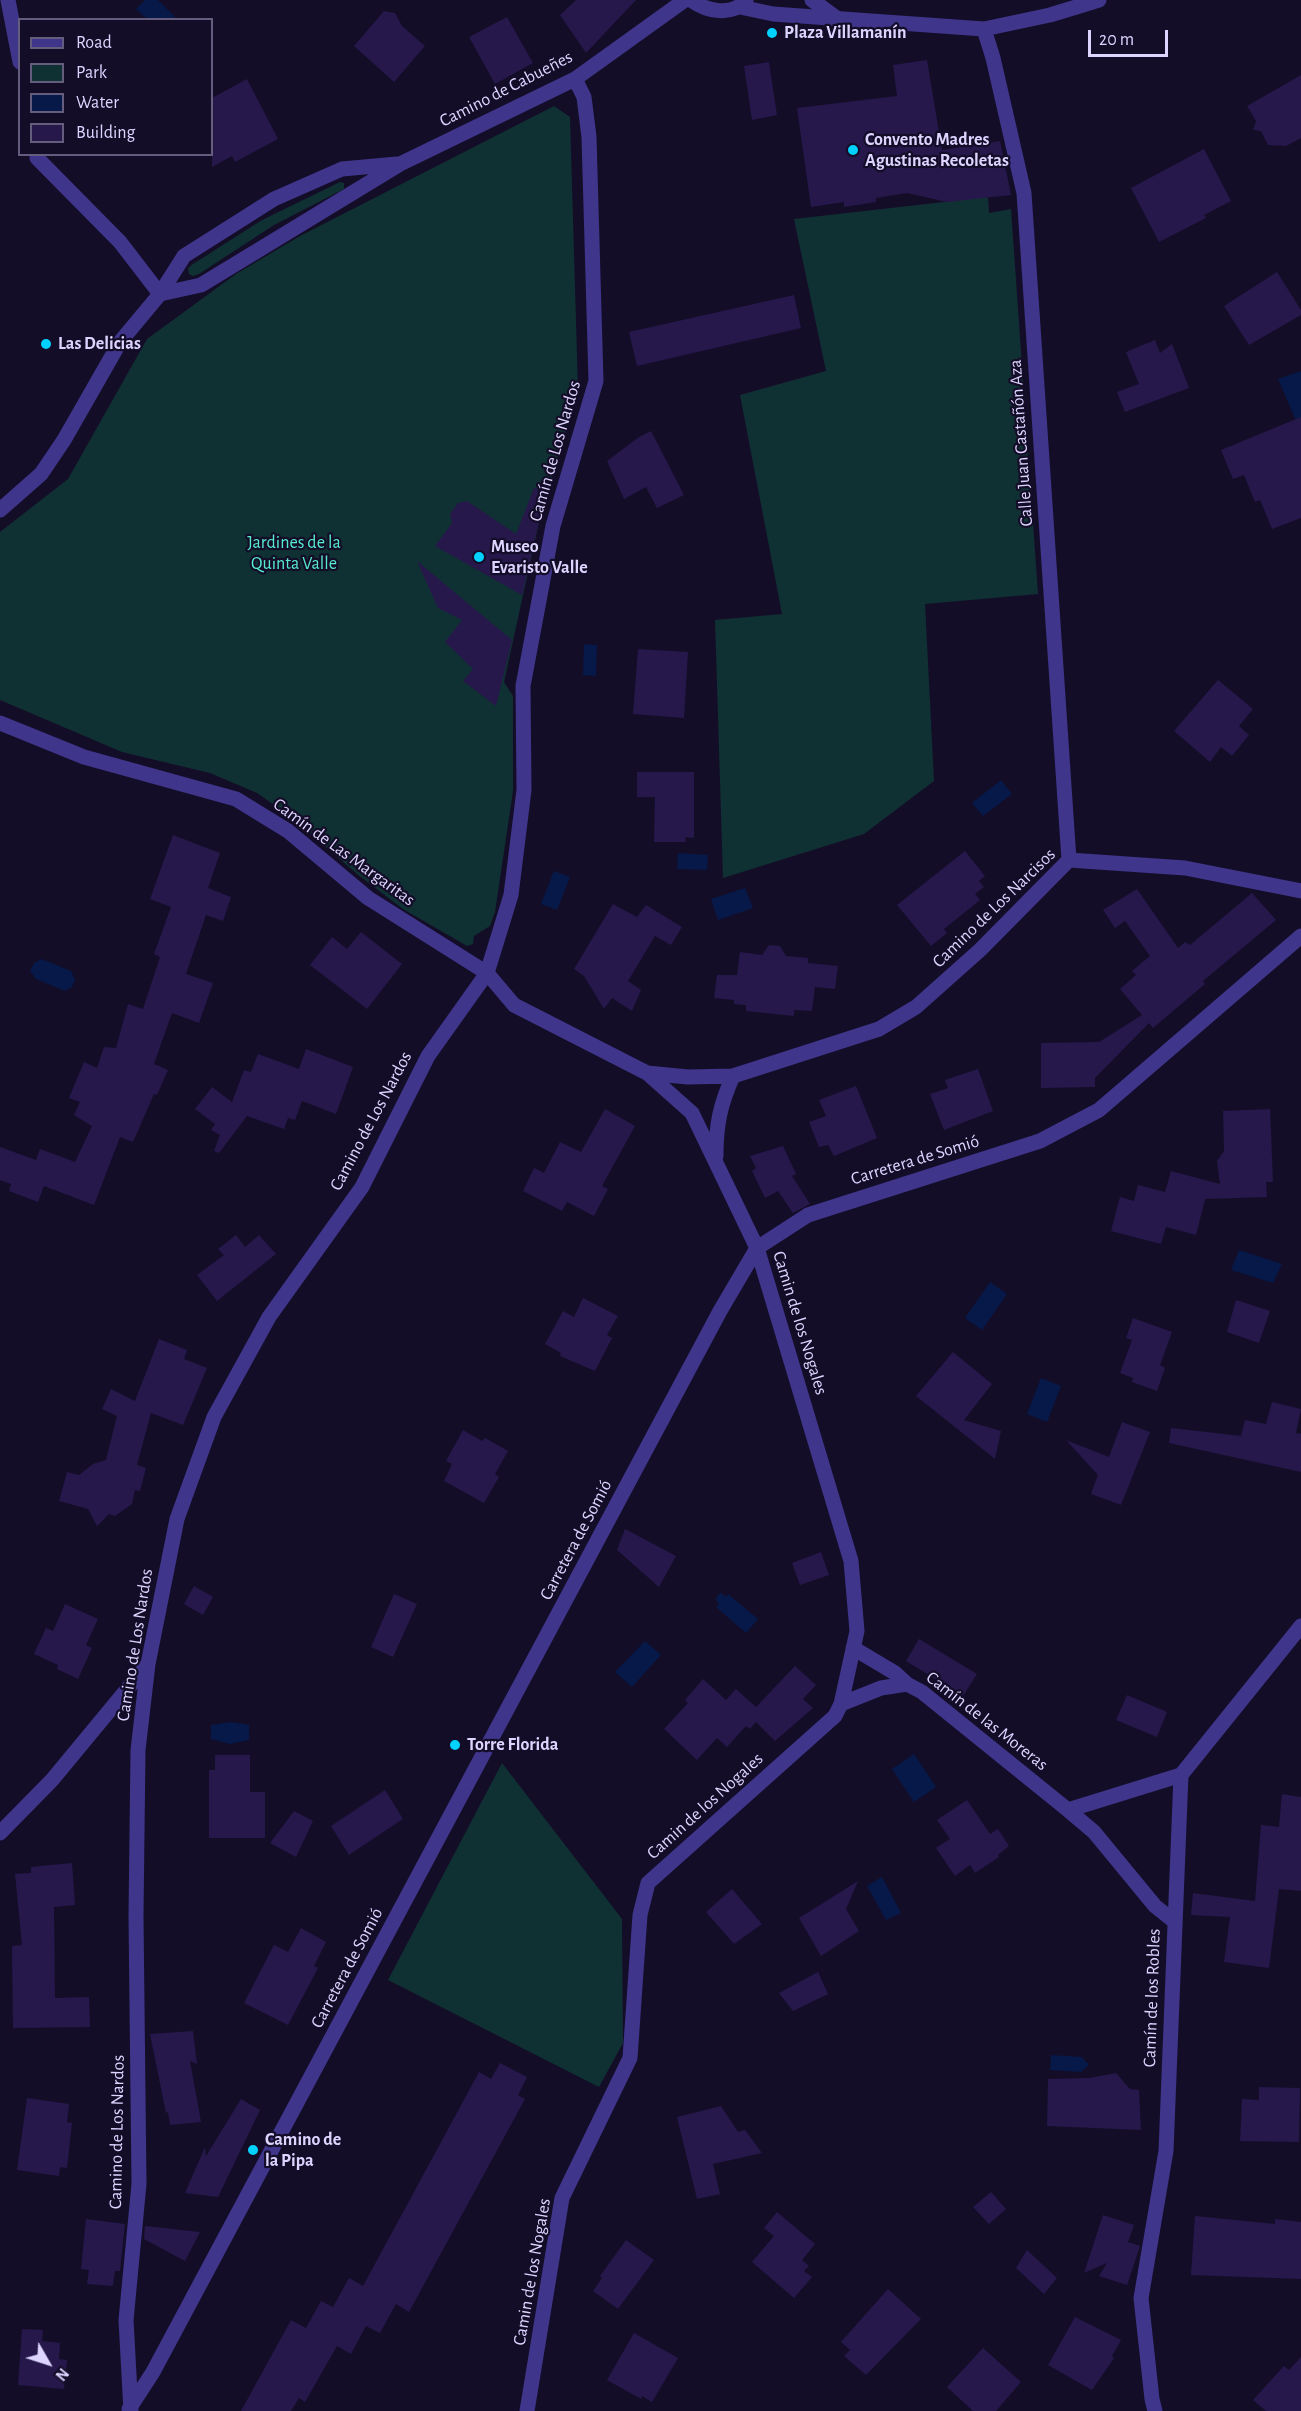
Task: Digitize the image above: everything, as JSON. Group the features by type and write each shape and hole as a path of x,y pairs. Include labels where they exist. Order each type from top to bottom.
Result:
{"street":[{"path":"8,0 18,52"},
{"name":"Camino de Cabueñes","path":"160,294 201,285 400,164 575,79 685,0"},
{"path":"692,0 716,10 743,4 773,14 984,29 1050,15 1099,0"},
{"path":"812,0 838,19"},
{"name":"Calle Juan Castañón Aza","path":"984,29 993,58 1024,193 1069,860"},
{"name":"Camín de Los Nardos","path":"487,973 511,895 524,790 523,686 525,674 554,526 596,381 589,137 584,97 575,79"},
{"path":"37,156 120,242 160,294"},
{"name":"Camino de Cabueñes","path":"0,510 41,474 64,440 120,342 160,294 184,256 274,199 342,169 400,164"},
{"name":"Camín de Las Margaritas","path":"0,723 84,757 236,799 288,831 368,898 487,973 514,1005 647,1073"},
{"name":"Camino de Los Narcisos","path":"647,1073 688,1077 733,1076 879,1029 916,1007 980,950 1069,860 1185,868 1301,891"},
{"name":"Carretera de Somió","path":"129,2410 153,2372 715,1321 757,1248 808,1215 1040,1141 1099,1110 1301,936"},
{"name":"Camino de Los Nardos","path":"129,2410 126,2320 139,2184 136,1916 138,1750 148,1664 177,1519 214,1417 269,1317 362,1187 428,1056 487,973"},
{"name":"Camin de los Nogales","path":"527,2411 562,2198 630,2058 640,1915 648,1883 835,1716 841,1704 857,1631 851,1561 757,1248 692,1113 647,1073"},
{"path":"716,1159 716,1124 733,1076"},
{"path":"1068,1810 1181,1775 1301,1626"},
{"path":"853,1648 895,1673 906,1684"},
{"path":"0,1833 10,1826 52,1780 148,1664"},
{"name":"Camín de las Moreras","path":"841,1704 881,1688 906,1684 922,1692 1094,1832 1155,1906 1175,1922"},
{"name":"Camín de los Robles","path":"1155,2411 1141,2298 1166,2151 1181,1775"}],"green space":[{"name":"Jardines de la Quinta Valle","path":"554,106 570,117 578,390 539,522 504,682 513,696 513,791 495,912 490,926 474,936 473,944 467,946 403,909 357,874 290,816 257,793 210,773 122,752 0,700 0,532 68,479 147,339 236,274 300,236"},
{"path":"340,182 344,183 344,189 274,225 199,274 193,276 189,274 188,268 193,264 262,220"},
{"path":"988,197 989,213 1011,209 1038,594 925,604 934,781 864,834 723,878 715,620 782,614 740,395 826,371 794,219"},
{"path":"502,1763 622,1919 623,2043 599,2087 388,1980"}],"water":[{"path":"145,0 158,0 176,18 146,18 136,9"},
{"path":"1301,371 1301,432 1278,379"},
{"path":"584,644 597,645 596,676 583,675"},
{"path":"1001,780 1012,794 983,816 972,803"},
{"path":"678,853 708,855 707,870 677,869"},
{"path":"554,871 570,877 557,910 541,904"},
{"path":"745,888 753,908 718,920 711,899"},
{"path":"42,959 71,971 75,980 72,987 65,991 36,979 30,971 34,963"},
{"path":"1239,1250 1282,1264 1273,1283 1231,1270"},
{"path":"990,1282 1007,1294 982,1330 965,1318"},
{"path":"1041,1378 1061,1386 1047,1422 1027,1414"},
{"path":"721,1593 726,1597 728,1594 758,1619 746,1633 716,1607 719,1604 716,1600 717,1596"},
{"path":"645,1641 661,1655 632,1687 615,1672"},
{"path":"231,1722 249,1725 249,1740 230,1744 211,1739 211,1725"},
{"path":"914,1754 936,1787 914,1802 892,1769"},
{"path":"882,1877 901,1913 886,1920 867,1886"},
{"path":"1051,2055 1082,2057 1089,2065 1081,2072 1050,2070"}],"building":[{"path":"576,0 636,0 586,53 560,15"},
{"path":"384,11 395,13 402,26 425,46 394,82 354,46"},
{"path":"507,17 533,63 495,84 469,37"},
{"path":"927,60 942,150 1000,141 1011,195 947,202 907,193 876,198 876,202 844,207 844,202 811,207 797,108 897,96 893,65"},
{"path":"769,62 777,115 752,120 744,66"},
{"path":"1301,75 1301,138 1286,146 1268,145 1261,131 1253,130 1256,121 1247,106"},
{"path":"247,79 278,139 235,162 232,156 212,167 213,97"},
{"path":"1204,149 1231,201 1204,215 1206,218 1159,242 1131,188"},
{"path":"1277,272 1301,310 1301,315 1249,345 1224,306"},
{"path":"794,295 801,328 637,366 629,332"},
{"path":"1155,340 1160,353 1172,344 1189,388 1125,412 1117,392 1139,384 1126,352"},
{"path":"1301,417 1301,518 1272,529 1260,500 1255,502 1244,475 1233,479 1221,450"},
{"path":"651,431 684,495 657,508 646,487 624,499 607,461 639,437"},
{"name":"Museo Evaristo Valle","path":"534,488 546,491 522,595 435,546 452,523 450,514 458,503 467,501 516,534"},
{"path":"417,561 512,640 496,706 463,681 473,669 445,642 462,620 438,608"},
{"path":"638,649 688,652 684,718 633,714"},
{"path":"1218,680 1253,709 1239,726 1249,735 1232,756 1221,747 1210,762 1174,731"},
{"path":"637,772 694,772 694,838 685,837 686,842 654,842 655,797 637,797"},
{"path":"173,835 220,853 208,888 231,897 223,921 206,915 186,974 213,983 199,1023 172,1013 154,1064 168,1070 157,1095 154,1094 133,1142 120,1137 94,1205 44,1186 38,1202 9,1191 11,1184 0,1180 0,1147 36,1160 40,1149 75,1162 92,1126 74,1115 80,1102 69,1098 84,1062 97,1068 104,1047 116,1048 128,1004 143,1009 160,957 154,954 171,907 150,899"},
{"path":"965,851 985,876 979,881 984,887 975,894 980,900 944,929 947,933 931,946 897,905"},
{"path":"1137,889 1178,948 1185,942 1190,945 1252,893 1276,920 1203,981 1205,984 1153,1028 1149,1023 1095,1078 1095,1087 1041,1088 1041,1043 1099,1042 1142,1015 1120,989 1136,975 1132,971 1150,956 1125,921 1115,928 1103,910"},
{"path":"613,904 637,917 646,905 682,927 671,945 655,936 628,981 641,990 632,1011 612,998 604,1009 584,976 574,969"},
{"path":"361,932 402,964 367,1009 310,965 332,937 347,949"},
{"path":"769,945 780,946 786,956 808,958 808,963 838,966 835,989 815,987 812,1011 794,1010 794,1016 746,1011 746,1005 734,1004 734,1000 714,998 717,975 737,975 740,952 762,955"},
{"path":"306,1049 353,1067 336,1114 302,1101 295,1120 288,1118 284,1129 247,1116 219,1153 214,1151 220,1135 211,1130 215,1124 195,1109 212,1087 232,1102 244,1070 251,1072 258,1054 299,1069"},
{"path":"978,1069 993,1111 944,1130 930,1094 948,1088 945,1080"},
{"path":"856,1086 877,1138 834,1156 828,1145 819,1147 809,1122 826,1116 819,1100"},
{"path":"605,1109 635,1126 602,1186 608,1189 594,1216 567,1202 562,1211 523,1191 534,1168 544,1173 560,1142 581,1152"},
{"path":"1270,1109 1273,1182 1266,1182 1267,1197 1205,1199 1196,1235 1166,1227 1161,1244 1111,1231 1120,1197 1134,1201 1138,1185 1165,1192 1171,1171 1220,1184 1217,1161 1224,1151 1223,1111"},
{"path":"783,1146 796,1174 792,1176 810,1204 793,1213 778,1191 765,1198 752,1171 756,1168 750,1156"},
{"path":"236,1235 245,1247 259,1235 276,1254 217,1301 197,1275 224,1255 218,1249"},
{"path":"583,1298 618,1316 607,1335 612,1338 595,1371 560,1356 561,1353 545,1344 563,1311 574,1317"},
{"path":"1236,1300 1270,1311 1259,1343 1227,1332"},
{"path":"1133,1318 1172,1332 1160,1365 1165,1368 1157,1391 1132,1382 1133,1378 1120,1373 1132,1340 1126,1338"},
{"path":"159,1339 187,1350 184,1359 207,1368 183,1425 151,1413 137,1465 146,1468 140,1491 135,1490 132,1504 115,1516 109,1514 97,1526 88,1509 59,1501 67,1472 79,1475 93,1464 106,1460 117,1416 102,1409 111,1389 135,1401"},
{"path":"953,1352 992,1384 964,1420 1001,1431 995,1459 916,1396"},
{"path":"1272,1402 1301,1409 1296,1433 1301,1434 1301,1472 1169,1443 1171,1428 1241,1436 1245,1420 1266,1424"},
{"path":"1122,1422 1150,1432 1121,1505 1091,1494 1098,1475 1066,1440 1109,1457"},
{"path":"463,1430 482,1441 485,1438 508,1451 495,1474 499,1477 484,1503 444,1481 452,1464 446,1461"},
{"path":"625,1529 676,1556 659,1587 617,1550"},
{"path":"821,1552 829,1575 800,1585 792,1563"},
{"path":"194,1586 213,1597 203,1615 184,1604"},
{"path":"394,1594 417,1604 393,1657 371,1647"},
{"path":"65,1604 98,1619 86,1645 92,1648 78,1679 57,1669 58,1665 34,1654 46,1628 53,1631"},
{"path":"919,1639 977,1674 963,1696 906,1661"},
{"path":"795,1666 816,1685 803,1699 813,1708 775,1741 756,1722 750,1729 746,1726 727,1747 717,1738 697,1760 664,1729 688,1703 685,1700 703,1679 726,1700 736,1689 756,1707"},
{"path":"1127,1695 1167,1712 1157,1737 1116,1720"},
{"path":"215,1755 250,1755 250,1792 265,1792 265,1838 209,1838 209,1770 215,1770"},
{"path":"385,1790 403,1819 349,1855 331,1826"},
{"path":"1282,1794 1301,1797 1301,1891 1279,1889 1269,1968 1224,1962 1230,1917 1191,1915 1193,1893 1255,1901 1261,1825 1279,1827"},
{"path":"967,1800 990,1834 998,1829 1009,1846 998,1855 999,1857 975,1873 970,1865 955,1876 936,1848 950,1839 937,1820"},
{"path":"294,1811 313,1821 296,1857 270,1843"},
{"path":"72,1863 75,1905 54,1907 55,1998 89,1997 90,2027 13,2028 12,1946 22,1945 15,1874 31,1873 31,1867"},
{"path":"858,1881 846,1909 859,1931 821,1956 799,1918"},
{"path":"732,1889 762,1924 734,1944 706,1912"},
{"path":"301,1928 326,1942 314,1966 318,1968 288,2025 244,2003 274,1945 288,1952"},
{"path":"818,1972 828,1994 793,2011 779,1993"},
{"path":"193,2031 197,2064 190,2061 201,2122 170,2125 150,2034"},
{"path":"500,2063 527,2077 518,2095 525,2099 409,2312 396,2304 380,2333 366,2326 351,2354 337,2346 305,2402 299,2398 291,2411 241,2411 291,2320 306,2328 321,2301 333,2307 349,2278 363,2286 479,2072 491,2079"},
{"path":"1116,2073 1130,2089 1139,2090 1141,2130 1047,2126 1048,2079 1089,2078"},
{"path":"1259,2087 1300,2088 1299,2142 1240,2141 1242,2099 1259,2100"},
{"path":"27,2098 69,2104 67,2122 72,2123 67,2168 60,2167 59,2176 17,2170"},
{"path":"241,2099 260,2110 218,2197 185,2193 205,2147 206,2156"},
{"path":"721,2106 738,2132 745,2130 762,2153 713,2164 720,2194 697,2199 677,2117"},
{"path":"991,2192 1006,2209 989,2224 973,2207"},
{"path":"777,2212 815,2244 802,2260 809,2266 804,2271 812,2277 794,2298 752,2262 774,2236 764,2228"},
{"path":"1103,2215 1134,2225 1128,2242 1140,2246 1127,2285 1099,2276 1107,2263 1084,2273"},
{"path":"1195,2216 1275,2224 1275,2219 1301,2222 1301,2279 1191,2275"},
{"path":"86,2219 125,2224 120,2271 115,2271 113,2286 87,2284 89,2270 81,2269"},
{"path":"145,2226 200,2232 185,2261 144,2239"},
{"path":"626,2240 654,2260 618,2309 593,2291 602,2278 600,2276"},
{"path":"1027,2250 1057,2278 1044,2294 1016,2268"},
{"path":"888,2289 921,2319 866,2375 844,2356 850,2350 841,2342"},
{"path":"1075,2317 1121,2340 1112,2356 1114,2358 1092,2390 1048,2365"},
{"path":"22,2329 43,2330 42,2341 60,2343 59,2359 67,2360 64,2389 18,2385"},
{"path":"634,2333 678,2358 652,2402 642,2396 641,2399 607,2380"},
{"path":"983,2348 1021,2382 996,2411 973,2411 947,2387"},
{"path":"1301,2357 1301,2411 1266,2411 1253,2400 1284,2366 1289,2370"}],"place":[{"name":"Plaza Villamanín","path":"772,33"},
{"name":"Convento Madres Agustinas Recoletas","path":"853,150"},
{"name":"Las Delicias","path":"46,344"},
{"name":"Museo Evaristo Valle","path":"479,557"},
{"name":"Torre Florida","path":"455,1745"},
{"name":"Camino de la Pipa","path":"253,2150"}]}
